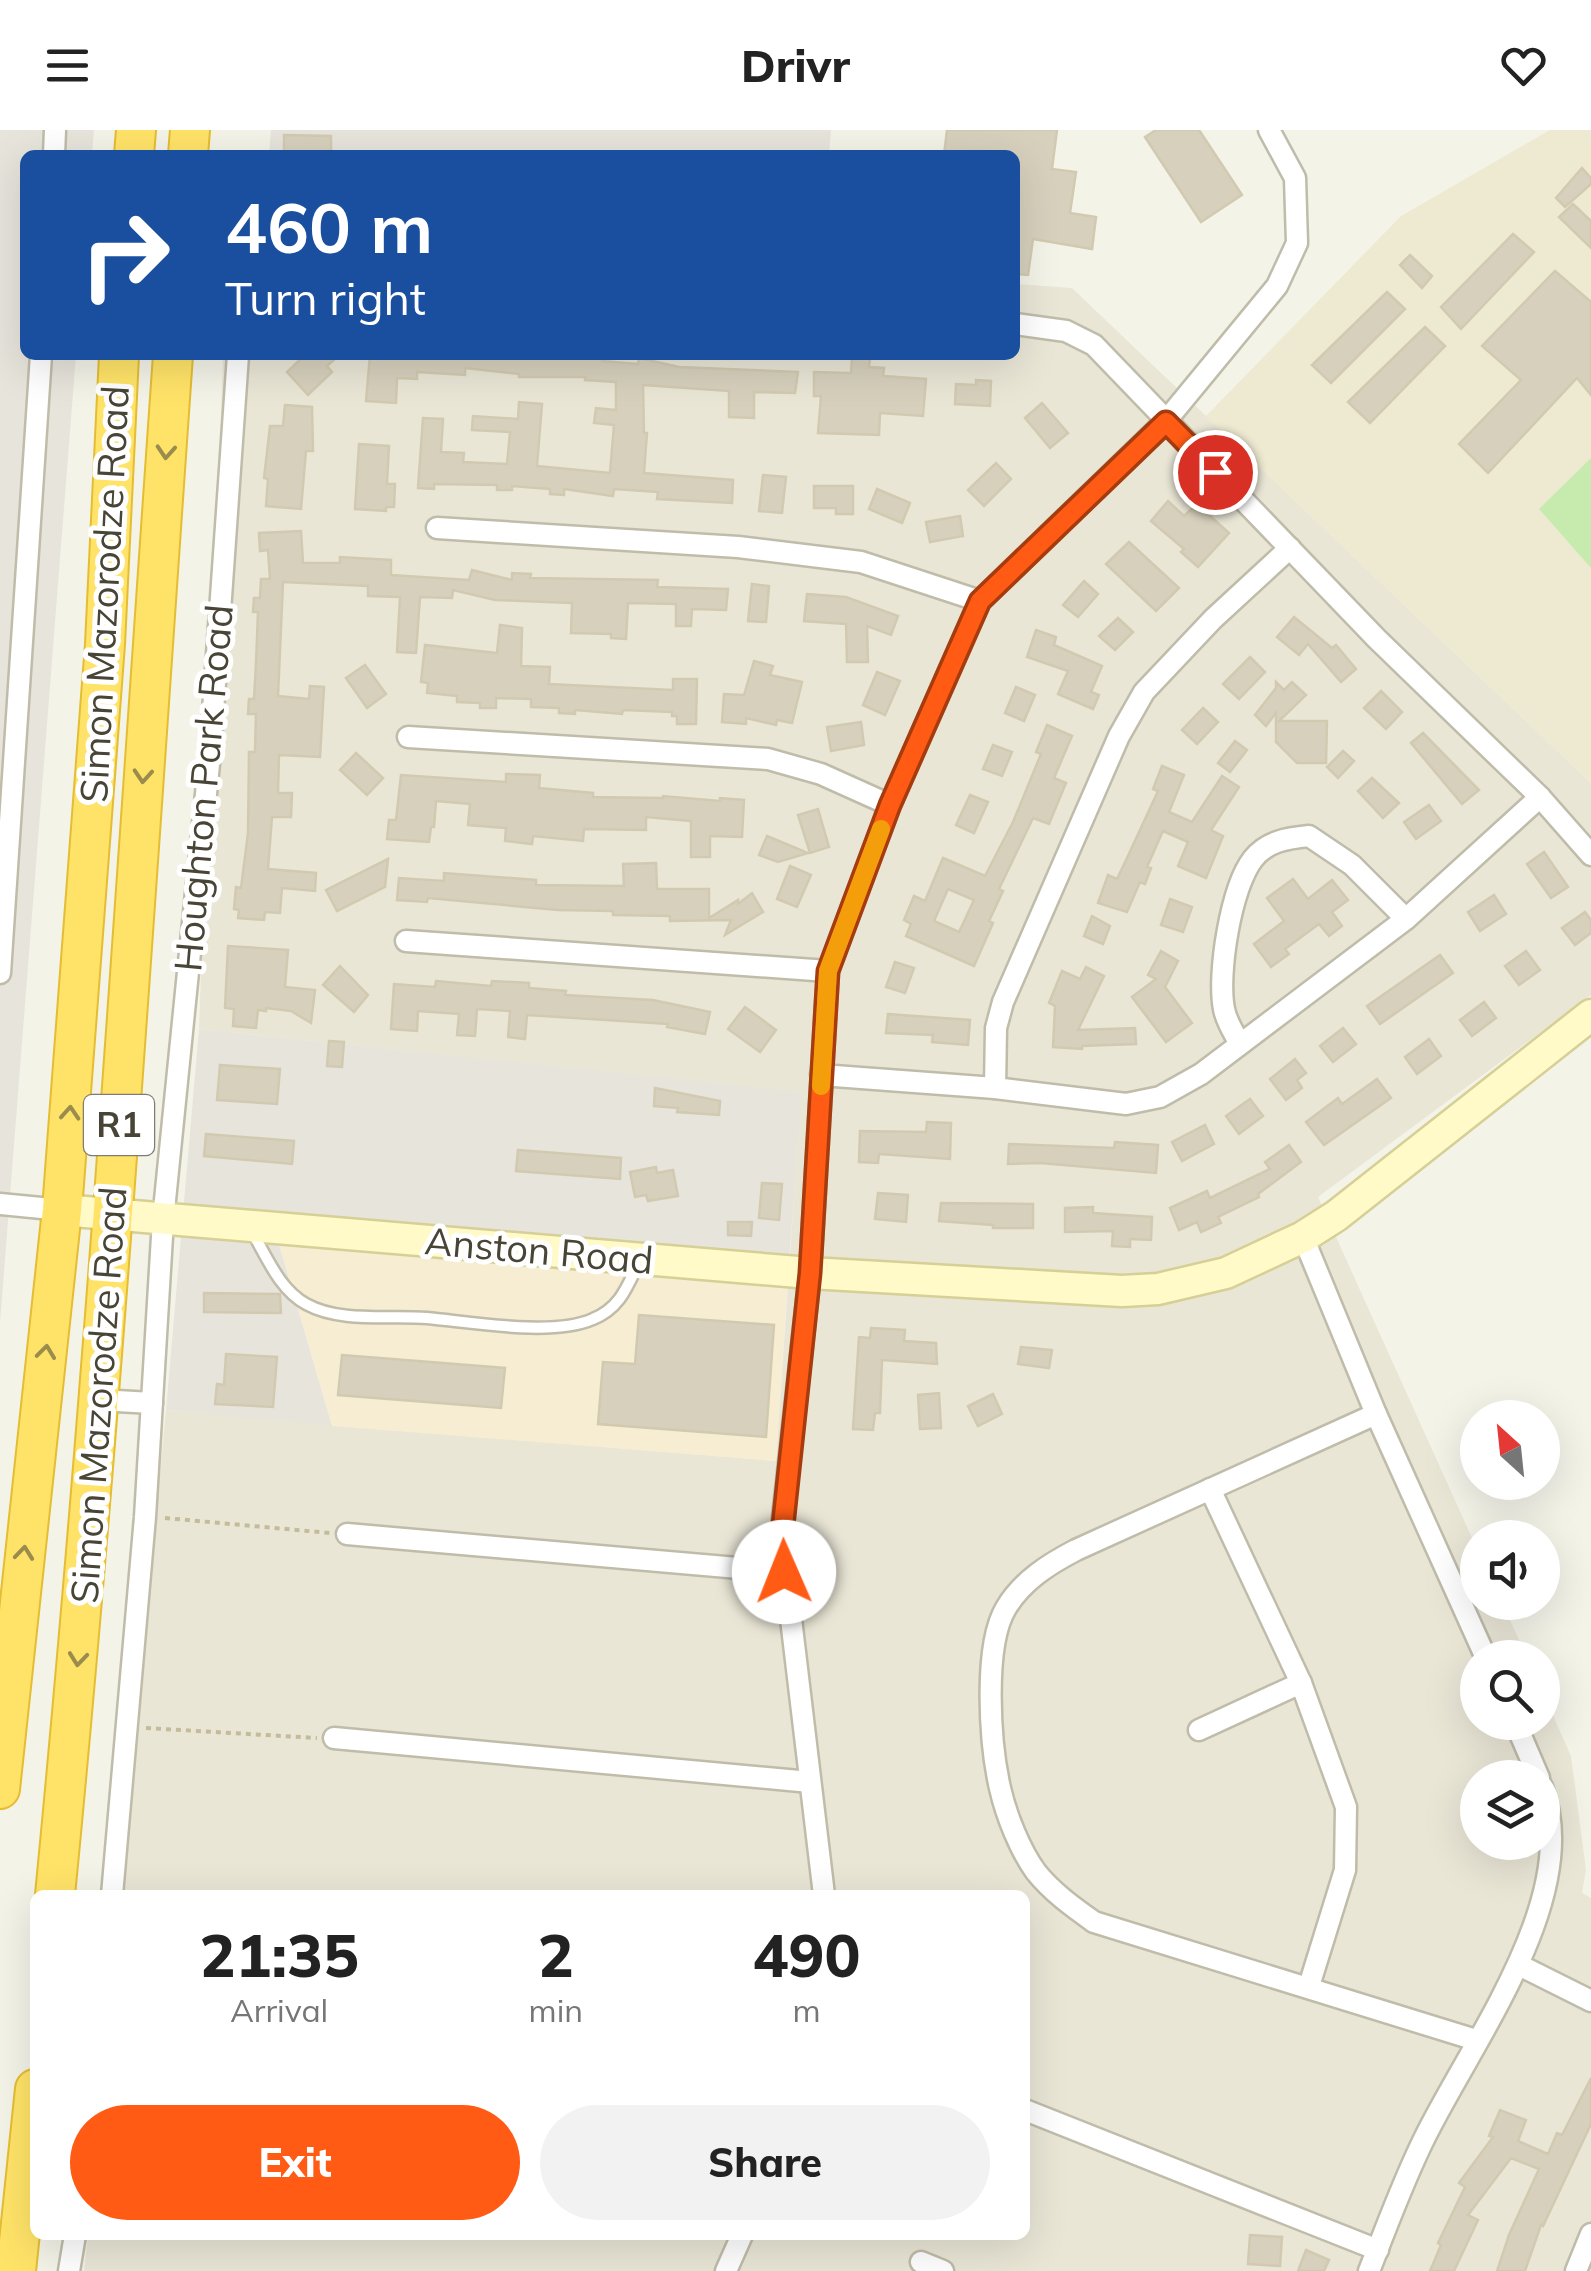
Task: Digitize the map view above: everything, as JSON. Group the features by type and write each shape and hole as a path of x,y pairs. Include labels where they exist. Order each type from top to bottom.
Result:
{"highway":[{"name":"Simon Mazorodze Road","path":"0,1789 62,1210 104,664 120,360"},
{"name":"Simon Mazorodze Road","path":"55,1890 99,1400 173,360"},
{"path":"16,2271 30,2137"}],"main road":[{"name":"Anston Road","path":"62,1210 810,1273 1017,1287 1158,1289 1226,1274 1303,1237 1376,1186 1591,1015"}],"street":[{"path":"823,1890 782,1535 810,1273 828,971 890,805 980,601 1166,422 1277,286 1297,243 1295,178 1269,130"},
{"path":"1020,325 1066,331 1094,346 1377,639 1540,797 1591,856"},
{"path":"0,973 40,360"},
{"name":"Houghton Park Road","path":"112,1890 145,1517 163,1220 210,754 238,360"},
{"path":"437,528 738,547 861,562 980,601"},
{"path":"995,1088 996,1028 1003,1002 1118,736 1144,692 1213,619 1290,548"},
{"path":"408,737 768,759 821,774 890,805"},
{"path":"821,1074 995,1088 1126,1104 1160,1097 1201,1074 1406,919 1540,797"},
{"path":"1240,1044 1224,1014 1220,982 1224,950 1242,879 1254,857 1268,846 1282,838 1309,836 1352,866 1406,919"},
{"path":"406,941 828,971"},
{"path":"0,1204 62,1210"},
{"path":"1303,1237 1376,1414 1478,1640"},
{"path":"99,1400 152,1403"},
{"path":"1376,1414 1046,1566 1006,1608 994,1638 991,1678 1000,1788 1035,1870 1068,1904 1094,1922 1476,2040"},
{"path":"1210,1489 1300,1684 1346,1808 1344,1870 1309,1986"},
{"path":"347,1534 784,1572"},
{"path":"1199,1730 1300,1684"},
{"path":"334,1738 810,1782"},
{"path":"1369,2271 1425,2137 1519,1965 1552,1860"},
{"path":"1519,1965 1591,2001"},
{"path":"1030,2112 1378,2250"},
{"path":"1576,2271 1591,2234"},
{"path":"69,2271 74,2240"},
{"path":"726,2271 740,2240"},
{"path":"921,2262 943,2271"}],"lane":[{"path":"249,1227 277,1278 305,1304 328,1312 366,1316 576,1326 619,1303 640,1259"}],"path":[{"path":"145,1517 347,1534"},
{"path":"127,1727 334,1738"}],"shaded area":[{"path":"0,130 94,130 92,150 20,150 20,360 76,360 0,1323"},
{"path":"271,130 831,130 829,150 269,150"},
{"path":"1550,130 1591,130 1591,783 1206,416 1401,216"},
{"path":"1020,284 1072,288 1591,783 1591,995 1318,1197 1464,1520 1460,1520 1460,1620 1510,1620 1519,1640 1460,1640 1460,1740 1560,1740 1560,1731 1571,1756 1586,1870 1582,1893 1591,1898 1591,2271 84,2271 87,2240 1030,2240 1030,1890 120,1890 166,1410 776,1461 801,1093 199,1029 223,360 1020,360"},
{"path":"199,1029 802,1092 788,1274 278,1241 332,1426 166,1410"},
{"path":"278,1240 788,1274 776,1461 332,1426"}],"green space":[{"path":"1591,458 1591,568 1539,509"}],"building":[{"path":"947,130 1057,130 1052,169 1076,172 1070,213 1096,217 1092,249 1033,239 1028,275 1020,274 1020,150 945,150"},
{"path":"1156,130 1199,130 1242,195 1201,222 1145,137"},
{"path":"284,135 331,136 331,150 284,150"},
{"path":"1582,168 1591,184 1565,207 1556,198"},
{"path":"1573,204 1591,221 1591,248 1559,217"},
{"path":"1513,234 1534,252 1461,329 1441,307"},
{"path":"1410,255 1432,276 1422,288 1400,265"},
{"path":"1555,271 1591,302 1591,395 1577,378 1488,473 1459,444 1521,380 1482,346"},
{"path":"1387,292 1405,309 1331,383 1312,365"},
{"path":"1425,327 1445,346 1370,423 1348,402"},
{"path":"300,360 334,360 327,366 332,372 308,395 287,372"},
{"path":"370,360 602,360 638,364 639,360 648,360 679,367 798,372 795,393 754,392 754,418 729,417 729,391 643,385 647,433 644,473 733,480 732,503 657,499 658,492 614,489 613,496 564,489 564,495 550,494 550,489 512,486 512,490 497,490 497,485 434,484 434,489 418,488 423,418 443,419 441,452 464,453 463,462 507,464 510,432 472,430 473,416 518,419 519,402 542,404 537,466 610,473 614,425 594,423 596,408 616,410 616,382 585,380 586,377 519,377 465,368 465,375 417,372 417,379 397,378 396,403 366,401"},
{"path":"852,360 870,360 869,367 884,368 883,376 926,379 923,416 880,413 879,435 818,433 821,396 814,396 814,372 851,373"},
{"path":"976,380 991,381 990,406 955,404 956,384 976,385"},
{"path":"1042,403 1068,433 1050,448 1025,418"},
{"path":"285,405 312,407 313,451 306,451 301,509 266,506 268,479 264,478 270,426 283,426"},
{"path":"359,444 389,446 387,484 395,484 394,507 386,507 386,511 355,509"},
{"path":"996,463 1011,479 984,506 968,490"},
{"path":"763,475 786,477 782,513 759,511"},
{"path":"814,486 853,486 853,514 836,514 836,508 814,508"},
{"path":"877,489 910,503 902,523 869,509"},
{"path":"1168,501 1184,516 1197,504 1229,533 1198,567 1181,552 1184,549 1151,521"},
{"path":"960,516 963,536 930,542 926,522"},
{"path":"301,531 303,563 340,563 340,557 391,560 391,575 469,580 472,570 512,580 512,573 531,574 530,578 658,580 657,587 728,589 726,610 692,609 691,626 676,626 676,604 628,603 626,639 611,638 611,634 571,633 572,603 495,600 453,590 452,598 420,597 416,653 397,652 400,597 368,596 368,586 283,582 278,696 309,699 310,686 324,687 320,757 279,755 278,793 292,793 291,817 272,817 268,869 316,873 315,891 282,888 280,913 265,912 264,920 238,918 239,910 234,909 236,887 241,888 248,833 249,752 255,752 256,714 248,714 249,699 254,699 256,663 258,612 253,612 254,598 260,598 261,579 270,579 268,550 260,551 259,533"},
{"path":"1129,542 1179,588 1156,611 1106,564"},
{"path":"1084,581 1098,594 1078,617 1063,605"},
{"path":"752,584 769,586 766,622 748,621"},
{"path":"807,594 846,597 898,616 891,635 867,626 868,662 847,662 846,624 804,621"},
{"path":"1294,617 1332,648 1336,645 1356,669 1341,682 1308,644 1299,655 1277,637"},
{"path":"1118,618 1133,632 1115,650 1099,636"},
{"path":"500,625 522,628 521,666 550,667 549,684 673,690 673,679 697,679 696,724 677,724 677,716 672,716 672,712 559,713 559,708 531,707 531,699 496,698 496,708 480,708 480,703 457,702 457,696 427,693 428,683 421,682 425,645 497,653"},
{"path":"1036,630 1056,637 1054,645 1102,666 1091,692 1099,695 1093,709 1058,694 1068,671 1027,657"},
{"path":"1250,657 1265,672 1239,699 1223,684"},
{"path":"754,661 773,666 770,675 802,682 792,723 777,720 776,725 746,718 746,724 722,722 724,694 744,695"},
{"path":"365,665 386,694 367,708 346,678"},
{"path":"877,672 900,681 885,715 863,705"},
{"path":"1276,682 1284,690 1292,682 1306,695 1279,721 1327,721 1326,763 1297,763 1276,742 1276,713 1266,726 1255,715 1276,688"},
{"path":"1016,687 1035,695 1024,721 1005,713"},
{"path":"1381,691 1402,712 1386,729 1364,708"},
{"path":"1203,708 1218,722 1197,744 1182,730"},
{"path":"861,722 864,745 831,751 827,727"},
{"path":"1047,725 1072,736 1054,778 1066,783 1049,824 1033,818 999,889 1003,891 989,921 993,923 974,966 906,936 911,924 904,920 914,896 925,901 943,858 985,876 1041,754 1036,752","holes":["948,889 974,900 959,932 934,921"]},
{"path":"1423,733 1479,790 1462,804 1411,743"},
{"path":"1235,741 1247,750 1230,772 1218,763"},
{"path":"993,745 1012,752 1002,776 983,769"},
{"path":"1343,751 1354,761 1338,778 1327,767"},
{"path":"356,753 383,778 367,795 340,770"},
{"path":"1162,766 1184,775 1169,812 1192,822 1222,776 1239,787 1211,830 1223,836 1206,878 1178,866 1188,842 1163,831 1147,867 1151,868 1145,884 1140,882 1127,912 1098,903 1108,875 1117,879 1127,858 1158,791 1153,789"},
{"path":"506,774 540,775 539,788 593,793 593,797 744,800 742,837 710,836 710,857 691,857 691,821 646,817 646,830 584,829 583,841 533,836 532,844 505,841 506,828 468,825 470,804 436,801 429,842 387,839 389,820 396,820 401,775 506,782"},
{"path":"1372,778 1399,803 1383,818 1358,791"},
{"path":"970,795 988,802 974,833 956,825"},
{"path":"1429,805 1441,821 1416,839 1404,822"},
{"path":"818,809 829,847 810,853 798,815"},
{"path":"767,836 808,853 778,862 759,855"},
{"path":"1544,852 1568,887 1551,898 1527,864"},
{"path":"388,859 385,887 337,911 326,890"},
{"path":"656,863 657,889 709,889 709,918 752,893 763,912 725,935 731,920 670,921 670,916 613,915 613,911 428,898 427,902 397,900 399,878 444,881 444,873 536,880 536,885 624,886 623,864"},
{"path":"790,866 811,875 797,907 777,899"},
{"path":"1293,879 1308,899 1332,880 1348,900 1332,912 1342,926 1329,936 1319,924 1285,949 1289,954 1271,967 1254,944 1284,921 1267,898"},
{"path":"1494,895 1506,914 1480,931 1468,912"},
{"path":"1170,899 1192,907 1183,932 1161,925"},
{"path":"1585,912 1591,920 1591,933 1575,945 1562,928"},
{"path":"1092,916 1110,926 1103,944 1084,936"},
{"path":"228,946 288,950 285,987 315,990 311,1023 291,1011 266,1008 258,1010 256,1028 233,1026 234,1009 225,1008"},
{"path":"1161,951 1178,961 1165,987 1192,1023 1166,1042 1132,997 1156,979 1148,975"},
{"path":"1526,951 1540,970 1519,985 1505,966"},
{"path":"1440,955 1453,973 1380,1024 1367,1006"},
{"path":"895,962 914,968 905,993 886,987"},
{"path":"340,966 368,995 354,1012 323,985"},
{"path":"1086,967 1104,976 1078,1030 1135,1028 1136,1044 1082,1049 1053,1047 1055,1006 1049,1003 1062,971 1080,979"},
{"path":"436,981 491,986 492,981 529,983 529,988 566,991 565,995 653,1000 710,1012 705,1034 667,1027 668,1024 527,1015 525,1039 508,1037 510,1011 477,1009 475,1036 457,1035 459,1014 418,1011 417,1031 391,1029 394,984 435,987"},
{"path":"1484,1002 1496,1018 1472,1036 1460,1020"},
{"path":"745,1007 776,1030 760,1052 728,1029"},
{"path":"888,1014 970,1020 968,1045 932,1042 933,1035 886,1033"},
{"path":"1343,1028 1356,1044 1333,1062 1320,1046"},
{"path":"1429,1039 1441,1056 1417,1074 1405,1057"},
{"path":"329,1041 344,1042 342,1067 327,1066"},
{"path":"1295,1059 1306,1073 1297,1080 1302,1088 1286,1100 1270,1079"},
{"path":"220,1065 280,1069 277,1104 217,1100"},
{"path":"1377,1079 1391,1098 1324,1145 1306,1122 1338,1098 1342,1104"},
{"path":"655,1088 720,1101 719,1115 654,1106"},
{"path":"1250,1099 1263,1116 1239,1134 1226,1116"},
{"path":"927,1122 951,1123 950,1159 879,1154 878,1163 859,1162 860,1131 926,1132"},
{"path":"1205,1125 1214,1144 1182,1161 1172,1142"},
{"path":"206,1134 294,1141 292,1164 204,1156"},
{"path":"1115,1142 1158,1145 1156,1173 1008,1164 1009,1144 1114,1148"},
{"path":"1289,1145 1301,1162 1259,1197 1218,1217 1221,1223 1201,1232 1197,1222 1179,1230 1170,1208 1207,1191 1210,1198 1270,1169 1265,1162"},
{"path":"518,1150 621,1158 620,1179 516,1171"},
{"path":"656,1167 657,1173 673,1170 678,1196 648,1201 646,1195 635,1197 630,1172"},
{"path":"762,1183 782,1184 779,1220 759,1218"},
{"path":"878,1193 908,1195 906,1222 875,1219"},
{"path":"941,1203 1033,1204 1033,1228 939,1221"},
{"path":"1093,1207 1093,1213 1152,1217 1151,1240 1130,1239 1130,1247 1112,1246 1113,1231 1065,1232 1065,1208"},
{"path":"728,1222 752,1222 751,1236 728,1235"},
{"path":"204,1293 280,1294 281,1313 204,1312"},
{"path":"639,1315 774,1325 766,1437 598,1424 603,1362 635,1364"},
{"path":"871,1328 905,1330 904,1341 936,1343 937,1364 882,1360 880,1413 875,1413 873,1430 853,1429 859,1337 870,1338"},
{"path":"1021,1347 1052,1350 1049,1368 1018,1364"},
{"path":"226,1354 277,1357 273,1407 215,1404 217,1384 224,1385"},
{"path":"342,1355 505,1368 501,1408 338,1395"},
{"path":"939,1393 941,1428 920,1429 918,1395"},
{"path":"993,1394 1002,1414 978,1426 968,1406"},
{"path":"1591,2078 1591,2124 1541,2225 1525,2271 1497,2271 1539,2169 1511,2158 1468,2215 1478,2220 1454,2271 1430,2271 1441,2245 1438,2243 1465,2187 1459,2183 1493,2137 1489,2136 1500,2110 1526,2120 1518,2141 1548,2154"},
{"path":"1250,2235 1282,2237 1280,2266 1248,2264"},
{"path":"1306,2250 1329,2260 1324,2271 1298,2271"}],"slow traffic":[{"path":"821,1086 828,971 881,829"}],"route":[{"path":"784,1572 782,1535 810,1273 828,971 890,805 980,601 1166,422 1215,472"}]}
